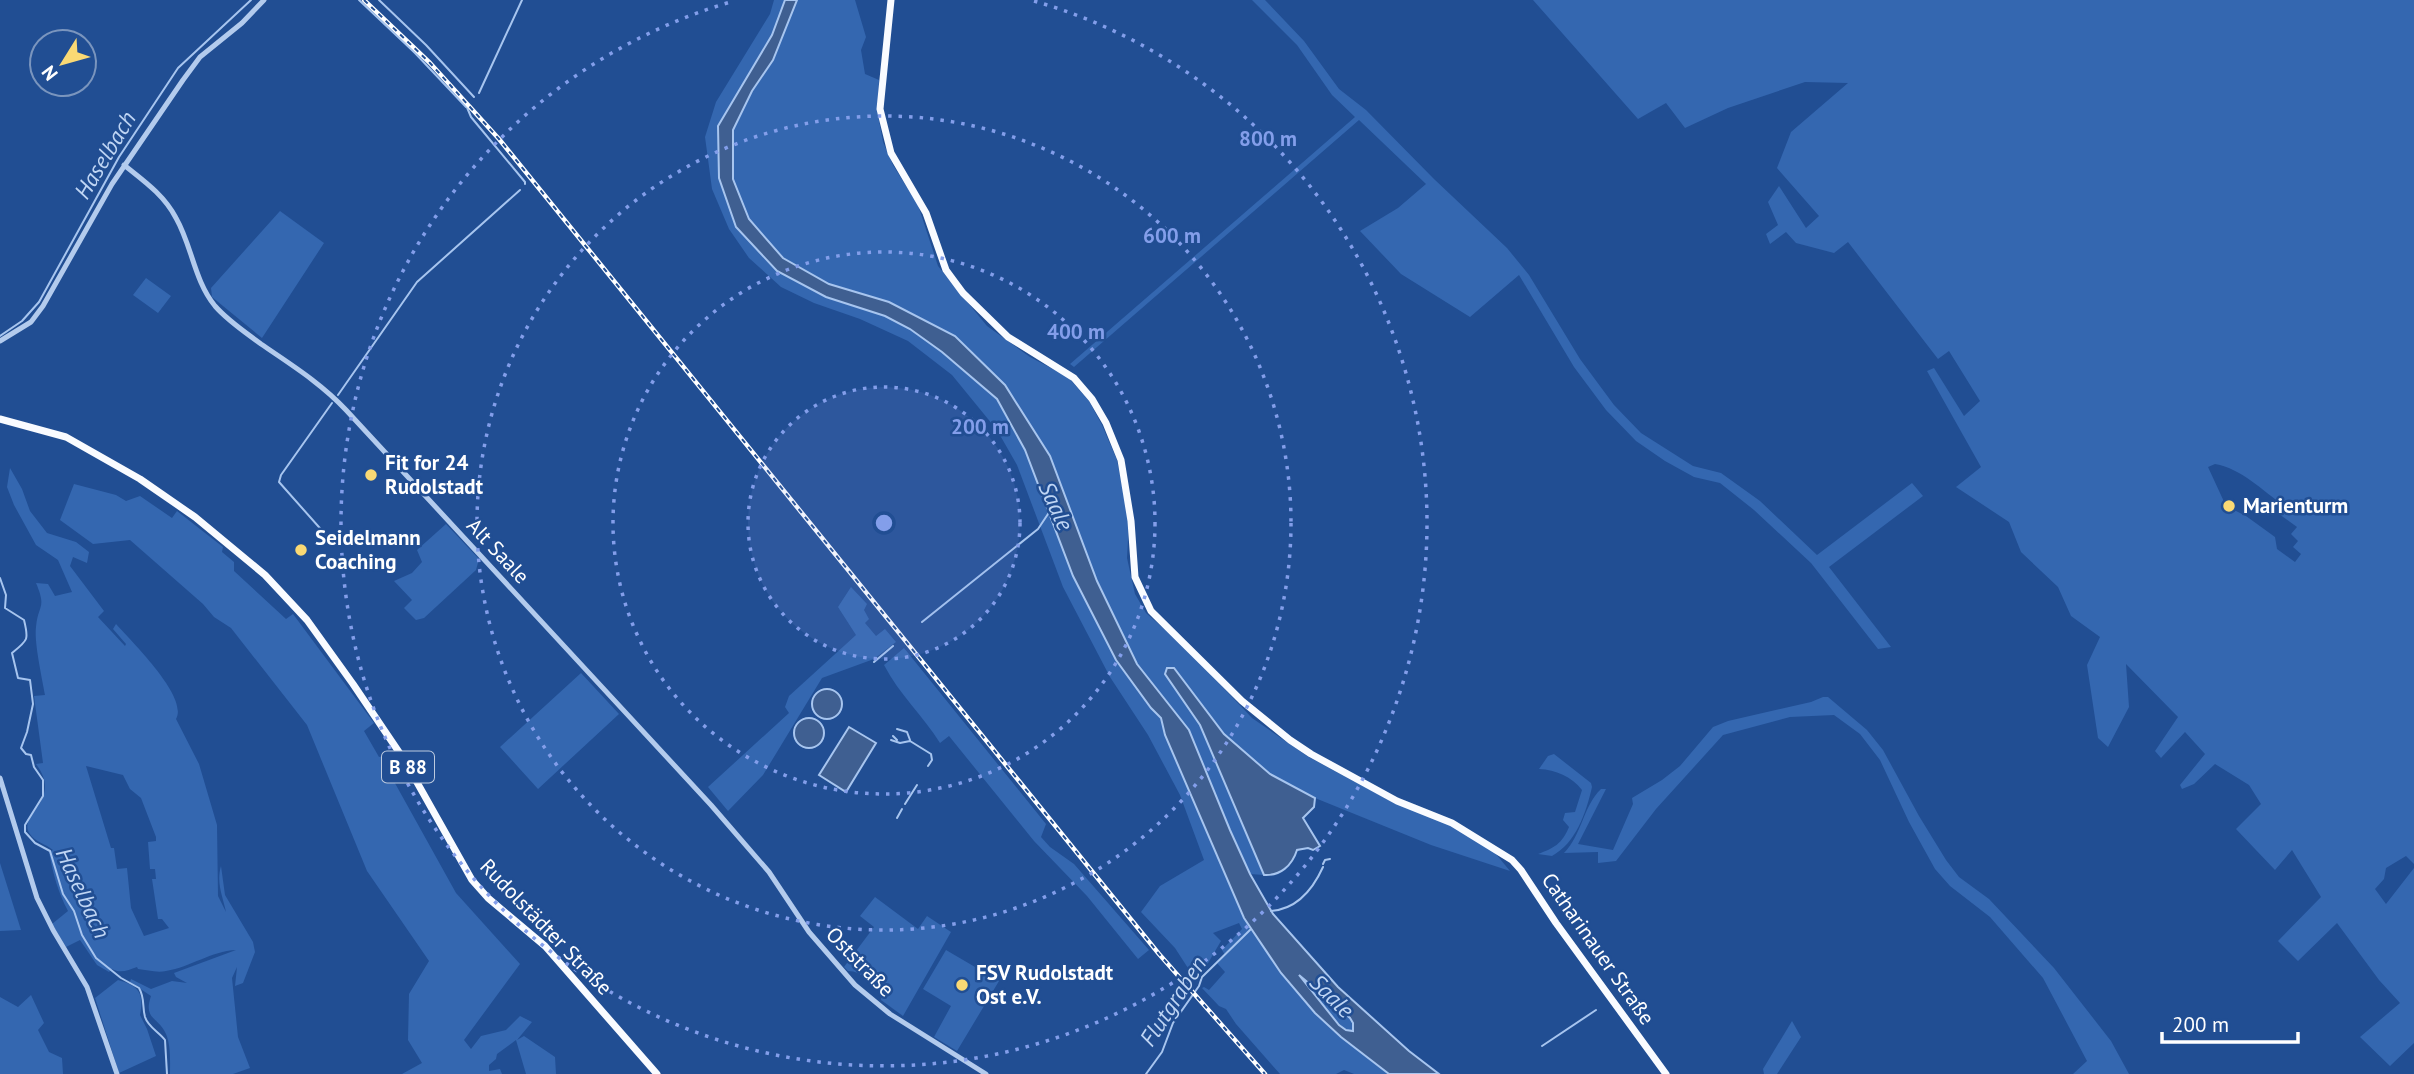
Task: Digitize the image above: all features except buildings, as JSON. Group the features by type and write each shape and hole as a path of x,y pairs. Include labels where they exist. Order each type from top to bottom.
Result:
{"main road":[{"name":"Catharinauer Straße","path":"891,0 880,109 891,153 923,206 942,261 953,280 1002,332 1074,378 1092,399 1106,423 1121,460 1131,521 1135,577 1151,611 1241,701 1290,740 1397,800 1452,823 1521,870 1562,932 1666,1074"},
{"name":"Rudolstädter Straße","path":"0,419 66,437 141,479 195,517 265,575 307,620 346,674 405,761 472,880 488,898 545,946 657,1074"}],"street":[{"path":"0,341 31,322 43,306 124,165 200,57 242,23 264,0"},
{"name":"Alt Saale","path":"124,165 154,189 171,209 205,292 221,312 332,396 711,805 769,872"},
{"path":"0,778 37,898 52,930 87,988 117,1074"},
{"name":"Oststraße","path":"769,872 809,932 860,990 890,1014 986,1074"}],"shaded area":[{"path":"774,0 785,0 772,35 718,126 736,227 826,297 885,316 910,329 942,352 997,399 1025,450 1049,514 1151,708 1161,718 1165,735 1244,919 1281,973 1341,1037 1389,1074 1354,1074 1344,1070 1336,1074 1280,1074 1226,1009 1219,1006 1202,988 1209,990 1225,972 1217,963 1225,955 1222,950 1242,929 1239,923 1213,933 1221,941 1197,982 1175,948 1141,912 1160,886 1204,860 1180,795 1148,735 1110,677 1063,587 1017,465 997,430 952,375 908,341 781,287 749,258 729,229 712,189 705,137 716,102 770,14"},
{"path":"797,0 855,0 866,37 861,50 865,74 879,80 878,115 883,142 893,165 918,205 938,266 987,326 1030,357 1068,377 1089,401 1117,460 1129,522 1127,558 1135,594 1146,613 1184,646 1252,718 1307,756 1394,803 1449,823 1491,848 1510,871 1431,845 1315,798 1270,774 1224,734 1174,668 1165,675 1200,725 1264,875 1250,874 1189,730 1137,664 1005,385 889,302 829,284 783,258 749,219 733,179 733,130 752,91 773,60"},
{"path":"1252,0 1265,0 1304,41 1339,89 1366,110 1507,248 1529,275 1580,359 1614,405 1641,433 1693,466 1721,473 1760,501 1817,555 1912,483 1923,496 1829,567 1891,647 1878,649 1811,563 1754,510 1720,483 1694,477 1636,441 1606,410 1574,367 1519,275 1470,317 1401,274 1360,231 1398,208 1426,184 1359,120 1074,367 1070,364 1355,117 1332,95 1297,45"},
{"path":"1533,0 2414,0 2414,864 2406,856 2386,868 2384,879 2375,889 2386,904 2414,868 2414,1043 2390,1066 2360,1037 2400,1003 2379,980 2337,923 2298,961 2278,941 2321,897 2292,850 2275,870 2236,829 2261,804 2249,785 2215,764 2194,784 2182,789 2180,785 2205,754 2185,732 2161,758 2155,751 2178,717 2126,664 2129,707 2108,747 2098,738 2087,665 2100,637 2071,616 2058,587 2021,552 2009,522 1956,487 1981,467 1927,371 1934,368 1964,416 1980,401 1949,351 1938,359 1848,242 1834,253 1796,243 1786,232 1770,244 1766,234 1778,225 1768,202 1779,186 1806,228 1819,216 1777,168 1791,132 1848,83 1805,82 1728,108 1685,128 1666,103 1638,119","holes":["2215,464 2251,481 2284,506 2279,514 2297,527 2291,534 2298,541 2293,547 2301,554 2295,562 2277,549 2275,537 2246,516 2226,506 2208,467"]},
{"path":"280,211 324,243 262,338 212,297 211,288"},
{"path":"146,278 171,296 158,313 133,295"},
{"path":"10,468 30,511 47,533 76,542 89,552 87,563 73,557 70,566 104,611 98,617 125,646 113,629 116,624 145,656 174,697 178,709 176,719 199,764 217,825 218,896 226,912 220,884 221,866 225,895 253,942 255,952 243,983 235,986 237,967 232,978 238,1037 250,1068 233,1074 170,1074 168,1039 163,1028 150,1014 151,996 130,982 131,979 151,989 172,981 187,983 174,973 236,950 218,953 166,971 137,967 121,971 112,969 109,972 97,965 80,940 66,947 52,924 68,911 52,868 49,852 53,850 32,837 27,827 45,788 36,764 43,763 34,696 45,695 36,642 41,602 36,583 48,584 55,596 72,592 58,560 36,545 7,487","holes":["86,766 123,775 130,789 141,798 156,837 156,841 148,842 150,869 155,869 156,879 152,879 158,919 162,919 169,928 144,936 131,908 127,868 117,869 114,848 111,848"]},
{"path":"74,484 116,495 126,501 140,496 172,518 177,511 223,547 222,552 234,562 234,571 286,619 293,614 374,723 364,731 379,757 383,756 391,770 391,776 456,893 520,964 464,1040 471,1049 481,1036 506,1030 520,1016 532,1022 517,1040 524,1036 555,1057 556,1074 526,1074 516,1040 497,1054 496,1059 489,1065 489,1071 500,1069 502,1074 402,1074 422,1063 408,1040 409,994 429,961 367,871 307,725 231,628 214,617 203,604 130,540 93,544 60,520"},
{"path":"446,524 479,559 476,570 424,618 416,620 404,608 412,600 394,581 412,573 422,562 417,550"},
{"path":"851,587 867,604 864,610 869,619 865,623 876,636 885,629 896,642 874,659 822,678 763,775 728,811 708,787 789,713 785,707 789,696 856,635 838,607"},
{"path":"904,648 1046,824 1041,837 1074,864 1149,950 1138,959 1087,896 1034,841 949,736 940,743 884,665"},
{"path":"581,673 619,714 538,789 500,747"},
{"path":"1828,697 1867,730 1883,750 1946,860 1959,877 1989,899 2054,968 2111,1041 2129,1074 2073,1074 2087,1061 2043,978 1990,917 1950,886 1935,869 1880,760 1860,734 1834,715 1790,717 1723,735 1656,809 1616,861 1598,863 1598,852 1564,853 1601,789 1606,789 1578,844 1613,850 1633,804 1632,798 1680,766 1713,727"},
{"path":"1554,754 1591,783 1592,787 1587,807 1574,835 1552,856 1538,854 1553,847 1563,838 1569,827 1563,820 1565,813 1575,812 1582,790 1563,775 1539,769 1548,756"},
{"path":"0,863 21,930 0,931"},
{"path":"875,897 918,929 927,916 951,932 903,1016 881,1000 882,992 858,973 848,971 844,967 874,927 860,916"},
{"path":"946,950 999,981 957,1051 934,1037 951,1006 923,989"},
{"path":"1298,974 1350,1018 1353,1031 1339,1025"},
{"path":"118,980 136,988 141,996 140,1015 156,1056 119,1073 95,998"},
{"path":"31,995 44,1023 38,1030 49,1052 62,1058 63,1074 0,1074 0,997 18,1007"},
{"path":"1792,1021 1801,1037 1777,1074 1764,1074 1763,1069"}],"water":[{"name":"Saale","path":"785,0 797,0 773,60 752,91 733,130 733,179 749,219 783,258 829,284 889,302 955,336 1005,385 1050,456 1097,581 1137,664 1189,730 1250,874 1273,914 1338,987 1409,1051 1439,1074 1389,1074 1341,1037 1315,1013 1281,973 1244,918 1165,735 1161,718 1116,660 1073,576 1025,450 997,399 942,352 910,329 885,316 826,297 777,271 736,227 719,178 718,126 772,35","holes":["1299,975 1350,1018 1353,1031 1339,1025"]},
{"path":"1167,668 1174,668 1224,734 1270,774 1315,798 1314,807 1303,818 1320,846 1313,850 1297,850 1285,869 1264,875 1200,725 1165,674"},
{"path":"827,689 838,693 842,704 838,715 827,719 816,715 812,704 816,693"},
{"path":"809,718 820,722 824,733 820,744 809,748 798,744 794,733 798,722"},
{"path":"849,727 876,743 846,792 819,775"}],"waterway":[{"name":"Haselbach","path":"0,336 22,321 39,302 119,157 178,68 251,0"},
{"path":"359,0 415,53 466,107"},
{"path":"379,0 474,97"},
{"path":"479,93 522,0"},
{"path":"466,105 471,117 525,184"},
{"path":"338,395 417,282 520,190"},
{"path":"326,535 279,482 281,475 332,403"},
{"name":"Saale","path":"922,622 1038,529 1050,511"},
{"name":"Haselbach","path":"0,578 6,595 5,608 24,620 26,627 26,639 12,653 18,678 30,680 33,704 21,748 31,755 34,767 43,780 43,796 25,825 25,832 35,843 50,851 63,894 96,958 139,988 146,1021 165,1040 167,1074"},
{"path":"874,662 893,646"},
{"path":"897,729 907,732 910,740"},
{"path":"893,736 897,740"},
{"path":"891,740 900,743 910,741 931,754 932,760 928,766"},
{"path":"905,804 917,785"},
{"path":"897,818 902,809"},
{"path":"1323,864 1330,859"},
{"path":"1271,911 1297,902 1314,883 1323,867"},
{"name":"Flutgraben","path":"1146,1074 1162,1052 1173,1023 1199,986 1202,977 1251,929"},
{"path":"1542,1046 1596,1010"}],"railway":[{"path":"364,0 430,63 499,139 1159,954 1265,1074"}],"place":[{"name":"Fit for 24 Rudolstadt","path":"371,475"},
{"name":"Marienturm","path":"2229,506"},
{"name":"Seidelmann Coaching","path":"301,550"},
{"name":"FSV Rudolstadt Ost e.V.","path":"962,985"}]}
